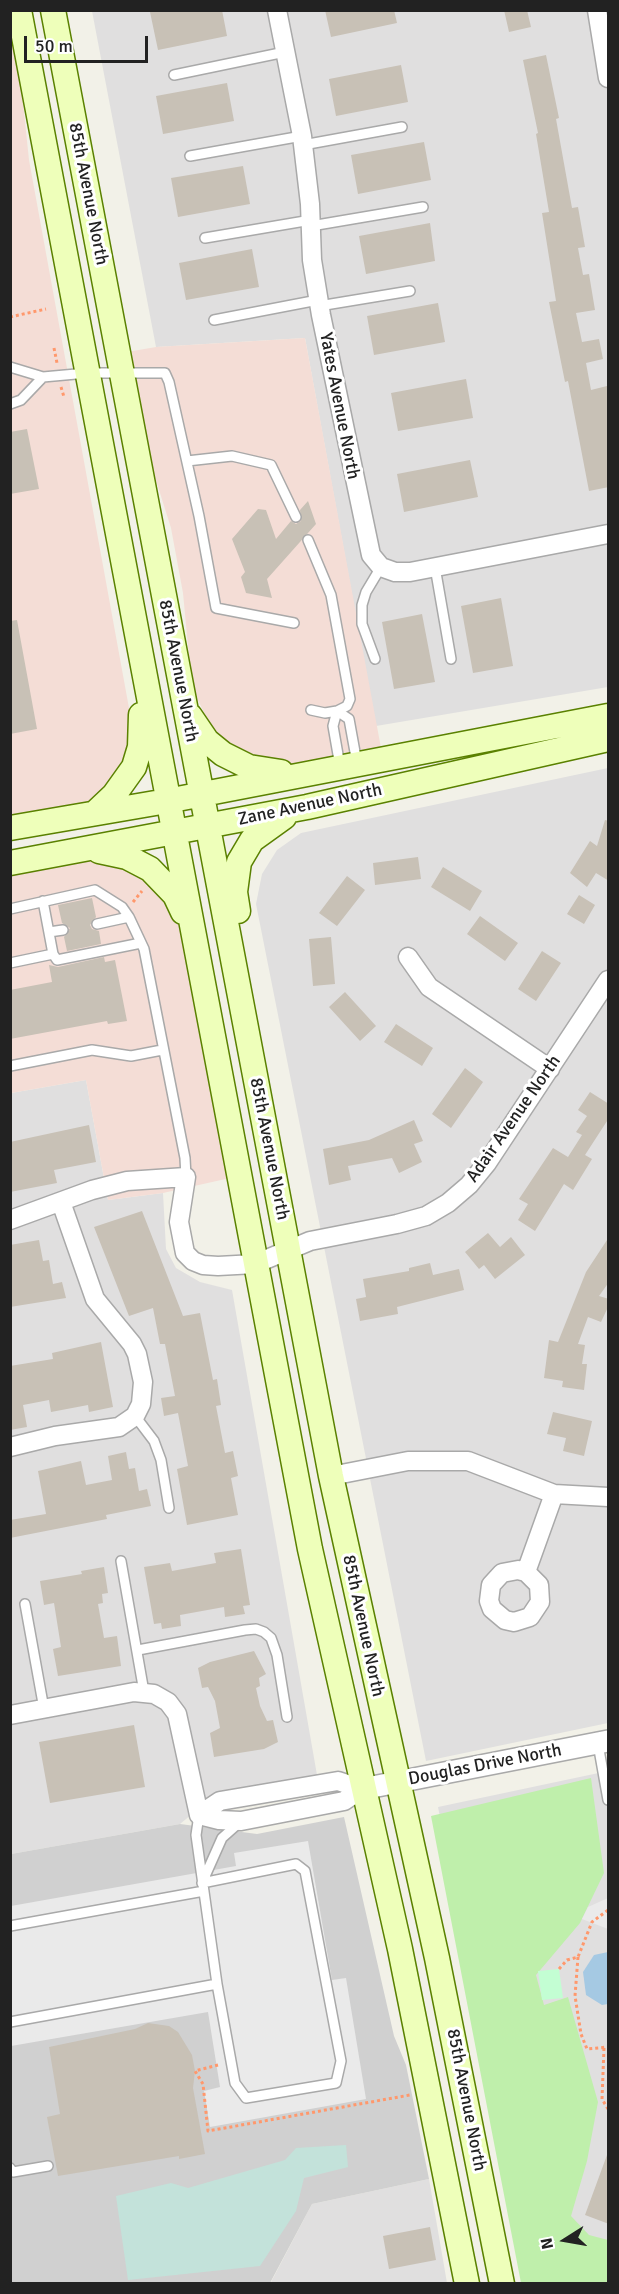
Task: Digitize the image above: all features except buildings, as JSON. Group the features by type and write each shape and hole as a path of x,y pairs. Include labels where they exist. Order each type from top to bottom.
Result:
{"main road":[{"name":"85th Avenue North","path":"19,10 167,801 322,1606 400,1949 465,2274"},
{"name":"85th Avenue North","path":"53,10 331,1476 444,1993 502,2283"},
{"path":"95,813 128,778 138,757 142,668"},
{"path":"185,710 207,741 223,754 249,767 298,775"},
{"name":"Zane Avenue North","path":"10,828 167,801 348,764 609,716"},
{"name":"Zane Avenue North","path":"10,863 174,834 307,807 609,740"},
{"path":"257,1088 263,1047 235,892 236,874 245,850 257,835 281,818 307,807"},
{"path":"52,856 93,850 139,862 150,869 175,895 192,928"},
{"path":"465,2274 497,2257"}],"street":[{"name":"Yates Avenue North","path":"277,10 302,140 319,303 366,541 371,555 381,567"},
{"path":"597,10 609,78"},
{"path":"381,567 403,572 609,534"},
{"path":"408,957 429,987 550,1069"},
{"name":"Adair Avenue North","path":"255,1264 310,1241 407,1222 426,1216 448,1203 470,1185 487,1163 609,980"},
{"path":"10,1220 92,1190 127,1181 186,1177 180,1222 185,1252 193,1261 203,1265 255,1264"},
{"path":"10,1447 55,1436 119,1427 135,1416 143,1392 137,1354 132,1344 95,1299 61,1202"},
{"path":"331,1476 408,1461 468,1461 554,1494 609,1497"},
{"path":"526,1572 554,1494"},
{"path":"10,1715 144,1692 154,1694 168,1702 177,1714 199,1815"},
{"name":"Douglas Drive North","path":"199,1815 219,1820 241,1821 344,1801 362,1789 603,1742"},
{"name":"Douglas Drive North","path":"199,1815 220,1801 338,1781 362,1789"}],"lane":[{"path":"174,75 285,52"},
{"path":"190,156 402,127"},
{"path":"205,238 423,207"},
{"path":"214,320 411,291"},
{"path":"10,367 43,377 87,373 122,375 152,371 165,373 187,461 216,608 294,623"},
{"path":"10,404 21,400 43,377"},
{"path":"187,461 232,456 271,465 296,517"},
{"path":"308,540 331,595 350,699 346,706 338,711 325,713 311,710"},
{"path":"375,659 362,624 362,606 366,592 381,567"},
{"path":"435,567 451,659"},
{"path":"338,711 349,719 348,764"},
{"path":"338,711 333,726 348,764"},
{"path":"10,909 95,890 108,896 127,914 141,943 185,1158 186,1177"},
{"path":"43,902 53,954 57,960 141,943"},
{"path":"97,924 127,914"},
{"path":"49,932 63,930"},
{"path":"10,963 53,954"},
{"path":"10,1066 92,1050 131,1056 162,1050"},
{"path":"135,1416 154,1441 169,1508"},
{"path":"121,1561 144,1692"},
{"path":"25,1604 44,1709"},
{"path":"138,1650 245,1630 256,1629 264,1632 271,1638 277,1655 287,1717"},
{"path":"603,1742 609,1800"},
{"path":"10,1926 203,1887 296,1864 304,1871 340,2061 336,2083 246,2098 235,2083 218,1984 203,1887 196,1835 199,1815"},
{"path":"203,1887 222,1838 241,1821"},
{"path":"10,2022 218,1984"},
{"path":"10,2168 13,2172 48,2166"}],"path":[{"path":"10,317 46,309"},
{"path":"127,914 144,889"},
{"path":"609,1910 592,1922 578,1957 575,2003 581,2034 587,2049 606,2048 602,2099 609,2109"},
{"path":"559,1969 567,1960 578,1957"}],"shaded area":[{"path":"92,11 608,11 608,687 376,726 305,338 156,347"},
{"path":"10,24 20,74 29,160 133,730 127,766 103,793 79,806 10,817"},
{"path":"305,338 381,748 291,767 271,765 217,739 192,688 183,593 171,528 149,458 127,352 156,347"},
{"path":"608,768 608,1723 426,1761 256,904 262,874 277,850 301,833"},
{"path":"101,859 122,864 153,881 178,914 230,1178 163,1193 108,1200 86,1080 11,1093 11,875"},
{"path":"86,1080 108,1200 163,1193 166,1249 176,1268 200,1282 232,1290 317,1775 215,1795 180,1824 11,1854 11,1093"},
{"path":"608,1771 608,2283 525,2248 438,1807"},
{"path":"344,1817 394,2036 406,2065 429,2179 312,2204 270,2283 11,2284 11,1854 180,1824 257,1834"},
{"path":"308,1841 332,1980 346,1978 366,2099 210,2127 204,2091 220,2087 208,2012 11,2046 11,1906 236,1866 234,1853"},
{"path":"608,1898 608,1929 582,1919 588,1907"},
{"path":"608,1952 608,2004 602,2005 586,1995 583,1972 594,1955"},
{"path":"346,2145 348,2167 304,2178 296,2211 260,2266 128,2280 116,2196 171,2183 188,2188 285,2160 296,2148"},
{"path":"429,2179 447,2283 270,2284 312,2204"}],"green space":[{"path":"591,1778 604,1873 580,1923 536,1975 544,2005 568,1997 598,2102 587,2161 571,2216 589,2235 608,2240 608,2283 521,2283 431,1816"},
{"path":"559,1969 563,1998 542,2000 538,1971"}]}
